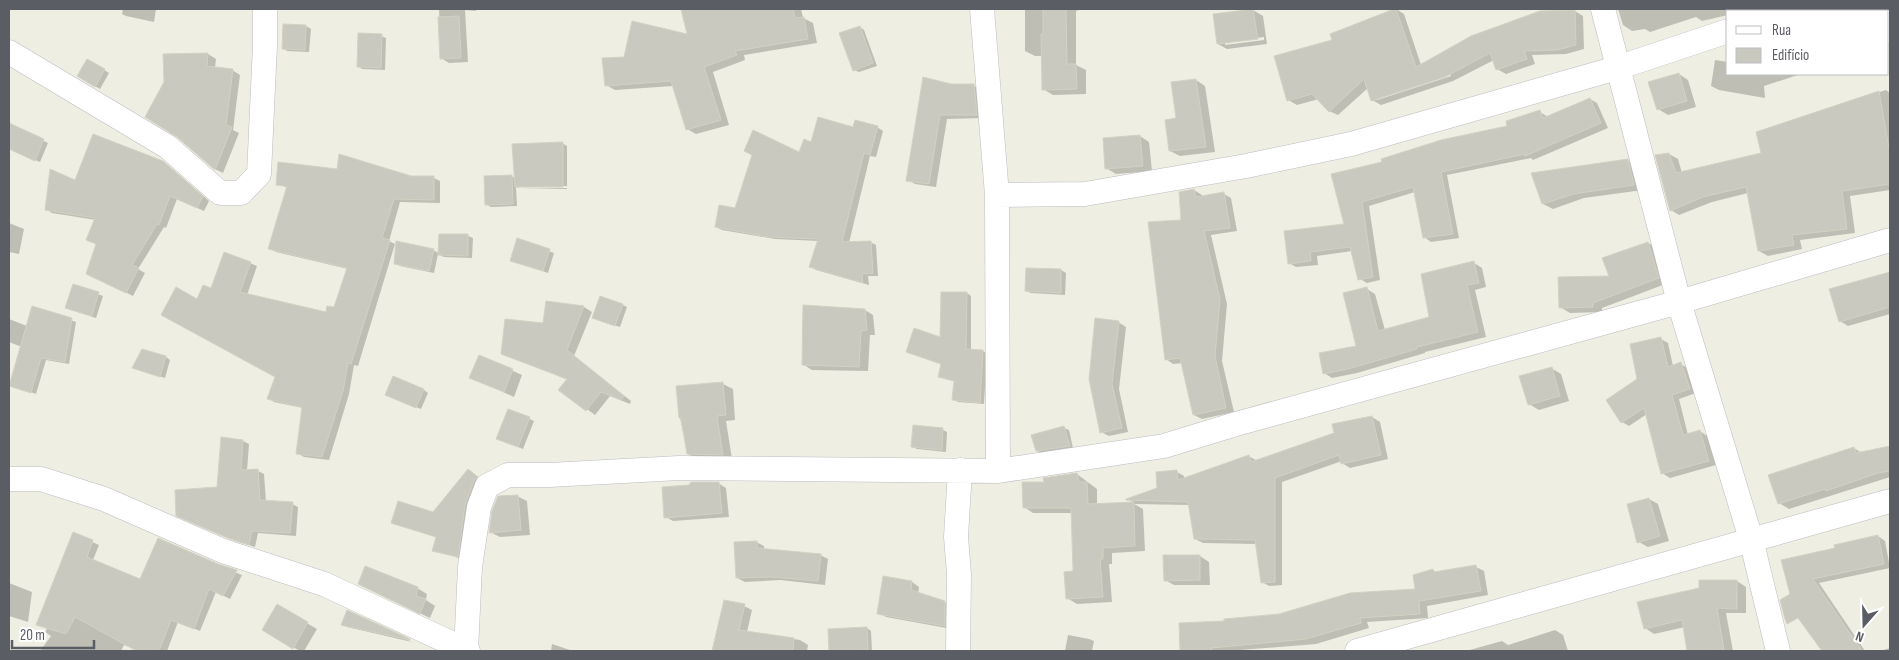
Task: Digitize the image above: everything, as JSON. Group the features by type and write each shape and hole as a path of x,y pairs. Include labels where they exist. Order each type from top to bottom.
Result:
{"street":[{"path":"9,52 168,146 220,193 241,193 259,174 265,9"},
{"path":"982,9 997,195 998,471"},
{"path":"1602,9 1679,302 1752,539 1778,651"},
{"path":"997,195 1086,194 1246,166 1351,144 1617,68 1726,32"},
{"path":"9,479 42,479 104,498 223,551 324,584 467,651 470,568 479,507 488,486 508,475 549,475 679,468 998,471 1164,446 1679,302 1890,240"},
{"path":"958,651 959,574 956,537 960,470"},
{"path":"1357,651 1890,501"}],"building":[{"path":"681,9 793,9 795,18 804,17 808,39 735,51 737,55 704,67 721,120 686,130 671,81 605,86 602,58 624,57 632,21 687,34"},
{"path":"1043,9 1066,9 1067,64 1076,64 1077,89 1042,90 1041,34 1043,34"},
{"path":"1253,9 1258,39 1217,44 1213,14"},
{"path":"1396,9 1416,67 1471,36 1540,11 1575,10 1576,45 1557,50 1524,51 1527,59 1496,70 1490,53 1445,77 1371,101 1364,79 1329,112 1312,94 1287,101 1274,56 1332,40 1330,34"},
{"path":"459,16 461,58 440,59 438,17"},
{"path":"283,24 306,25 305,50 282,49"},
{"path":"860,26 873,63 853,71 839,33"},
{"path":"358,33 382,34 381,68 357,67"},
{"path":"208,53 207,66 233,69 226,125 232,127 215,170 177,137 145,117 164,82 163,54"},
{"path":"87,59 105,69 95,87 77,76"},
{"path":"1679,73 1687,101 1657,110 1648,82"},
{"path":"923,77 951,84 974,84 977,115 940,115 929,184 906,181"},
{"path":"1196,79 1206,147 1169,151 1165,120 1176,118 1171,82"},
{"path":"1879,91 1890,154 1890,184 1842,191 1847,229 1792,235 1794,245 1758,251 1746,187 1703,197 1670,211 1655,155 1669,153 1676,173 1761,153 1756,132"},
{"path":"1590,98 1601,123 1525,156 1525,154 1441,172 1453,234 1423,238 1413,187 1362,202 1373,277 1358,280 1350,247 1310,252 1311,261 1288,264 1284,231 1344,224 1331,174 1382,162 1381,159 1441,140 1507,126 1506,121 1540,110 1543,118"},
{"path":"818,117 853,127 855,120 878,126 870,155 864,153 842,242 871,241 873,273 862,274 863,283 809,267 818,239 768,237 715,227 719,205 735,208 752,155 744,151 753,130 799,152 804,139 811,142"},
{"path":"9,123 44,139 35,161 9,149"},
{"path":"93,134 163,161 203,196 197,208 170,196 159,225 157,224 132,265 139,268 126,293 86,274 96,244 86,240 95,218 45,210 50,169 75,180"},
{"path":"1140,135 1143,166 1105,169 1103,138"},
{"path":"563,142 563,187 515,187 512,144"},
{"path":"339,154 411,176 434,176 434,200 394,199 382,238 390,240 351,364 348,363 343,391 322,457 296,454 302,407 267,399 275,377 161,315 176,287 197,299 203,285 211,288 224,252 251,262 240,292 326,312 327,306 334,307 347,268 268,249 287,186 276,185 278,162 337,169"},
{"path":"1628,159 1634,185 1574,194 1542,204 1531,173"},
{"path":"512,175 513,204 485,205 484,176"},
{"path":"1194,189 1196,198 1224,192 1230,228 1204,231 1220,299 1215,356 1226,408 1193,415 1180,358 1165,360 1148,222 1181,220 1179,192"},
{"path":"439,234 468,234 468,256 438,255"},
{"path":"517,238 550,249 543,271 510,261"},
{"path":"396,241 434,249 429,271 394,264"},
{"path":"1648,242 1659,278 1593,303 1593,307 1559,308 1558,277 1609,276 1602,258"},
{"path":"1474,261 1479,283 1467,285 1478,332 1417,347 1417,349 1348,369 1323,374 1319,353 1356,346 1343,293 1367,287 1378,331 1429,317 1421,274"},
{"path":"1026,268 1061,269 1061,293 1025,291"},
{"path":"1890,272 1890,307 1839,322 1829,289"},
{"path":"73,284 99,292 92,316 65,308"},
{"path":"941,292 967,292 966,349 983,350 980,403 952,400 954,381 938,377 941,364 906,352 914,328 940,337"},
{"path":"600,296 623,304 615,326 592,318"},
{"path":"546,301 584,306 567,350 624,396 621,400 601,392 586,411 558,390 567,379 501,354 505,319 543,323"},
{"path":"803,305 865,309 867,330 861,331 859,367 802,365"},
{"path":"32,306 72,318 65,362 41,358 31,393 9,386"},
{"path":"1095,318 1119,321 1112,384 1122,428 1100,433 1089,379"},
{"path":"1661,337 1668,367 1681,362 1690,389 1672,395 1683,435 1700,430 1709,461 1661,474 1644,408 1621,423 1606,400 1637,379 1630,344"},
{"path":"142,349 166,356 160,377 132,368"},
{"path":"479,355 513,369 504,392 469,378"},
{"path":"1552,367 1560,396 1528,405 1519,376"},
{"path":"393,376 424,389 416,408 385,395"},
{"path":"723,382 726,415 717,416 723,455 687,454 681,418 679,418 676,386"},
{"path":"508,409 530,417 518,447 496,439"},
{"path":"1372,416 1381,455 1341,464 1339,455 1275,478 1275,582 1261,583 1255,540 1194,539 1188,502 1126,500 1157,488 1156,472 1177,470 1178,480 1249,455 1251,462 1334,433 1332,424"},
{"path":"913,425 943,428 942,450 911,447"},
{"path":"1064,426 1070,446 1036,451 1031,435"},
{"path":"221,437 243,440 241,470 258,469 260,500 293,502 290,533 252,531 249,545 176,516 175,490 217,487"},
{"path":"1890,446 1890,471 1778,504 1768,475 1854,447 1856,453"},
{"path":"468,469 478,477 474,481 465,505 458,557 432,551 436,537 391,523 398,501 433,512"},
{"path":"1077,473 1079,482 1087,482 1088,504 1134,502 1135,546 1103,548 1103,559 1100,559 1103,597 1066,599 1064,572 1073,571 1071,508 1023,508 1022,482 1044,482 1043,478"},
{"path":"691,482 719,482 722,513 664,518 662,487 689,485"},
{"path":"518,495 521,530 489,533 492,511 498,496"},
{"path":"1649,498 1660,536 1637,543 1627,504"},
{"path":"73,532 93,540 87,557 140,579 158,538 218,564 237,570 223,596 209,589 194,629 171,620 159,651 139,651 75,617 66,634 36,625"},
{"path":"1878,535 1884,564 1813,579 1862,651 1822,651 1798,618 1787,624 1780,600 1790,594 1781,560 1835,548 1834,545"},
{"path":"757,541 757,548 821,554 818,581 772,577 736,578 734,542"},
{"path":"1163,555 1200,555 1200,580 1164,581"},
{"path":"1476,565 1481,591 1419,601 1420,614 1360,618 1361,623 1306,639 1211,648 1212,651 1180,651 1179,623 1224,621 1224,619 1279,614 1350,593 1415,589 1413,575 1433,569 1434,572"},
{"path":"365,566 418,587 416,596 426,599 420,614 358,584"},
{"path":"883,576 912,581 911,590 945,601 945,626 877,614"},
{"path":"1699,580 1737,580 1737,609 1717,608 1724,650 1687,651 1682,620 1644,629 1637,602 1699,588"},
{"path":"724,600 745,604 739,630 794,638 793,651 712,651"},
{"path":"277,604 308,622 293,649 262,630"},
{"path":"347,610 410,639 410,640 341,625"},
{"path":"867,627 868,650 829,651 828,629"}]}
